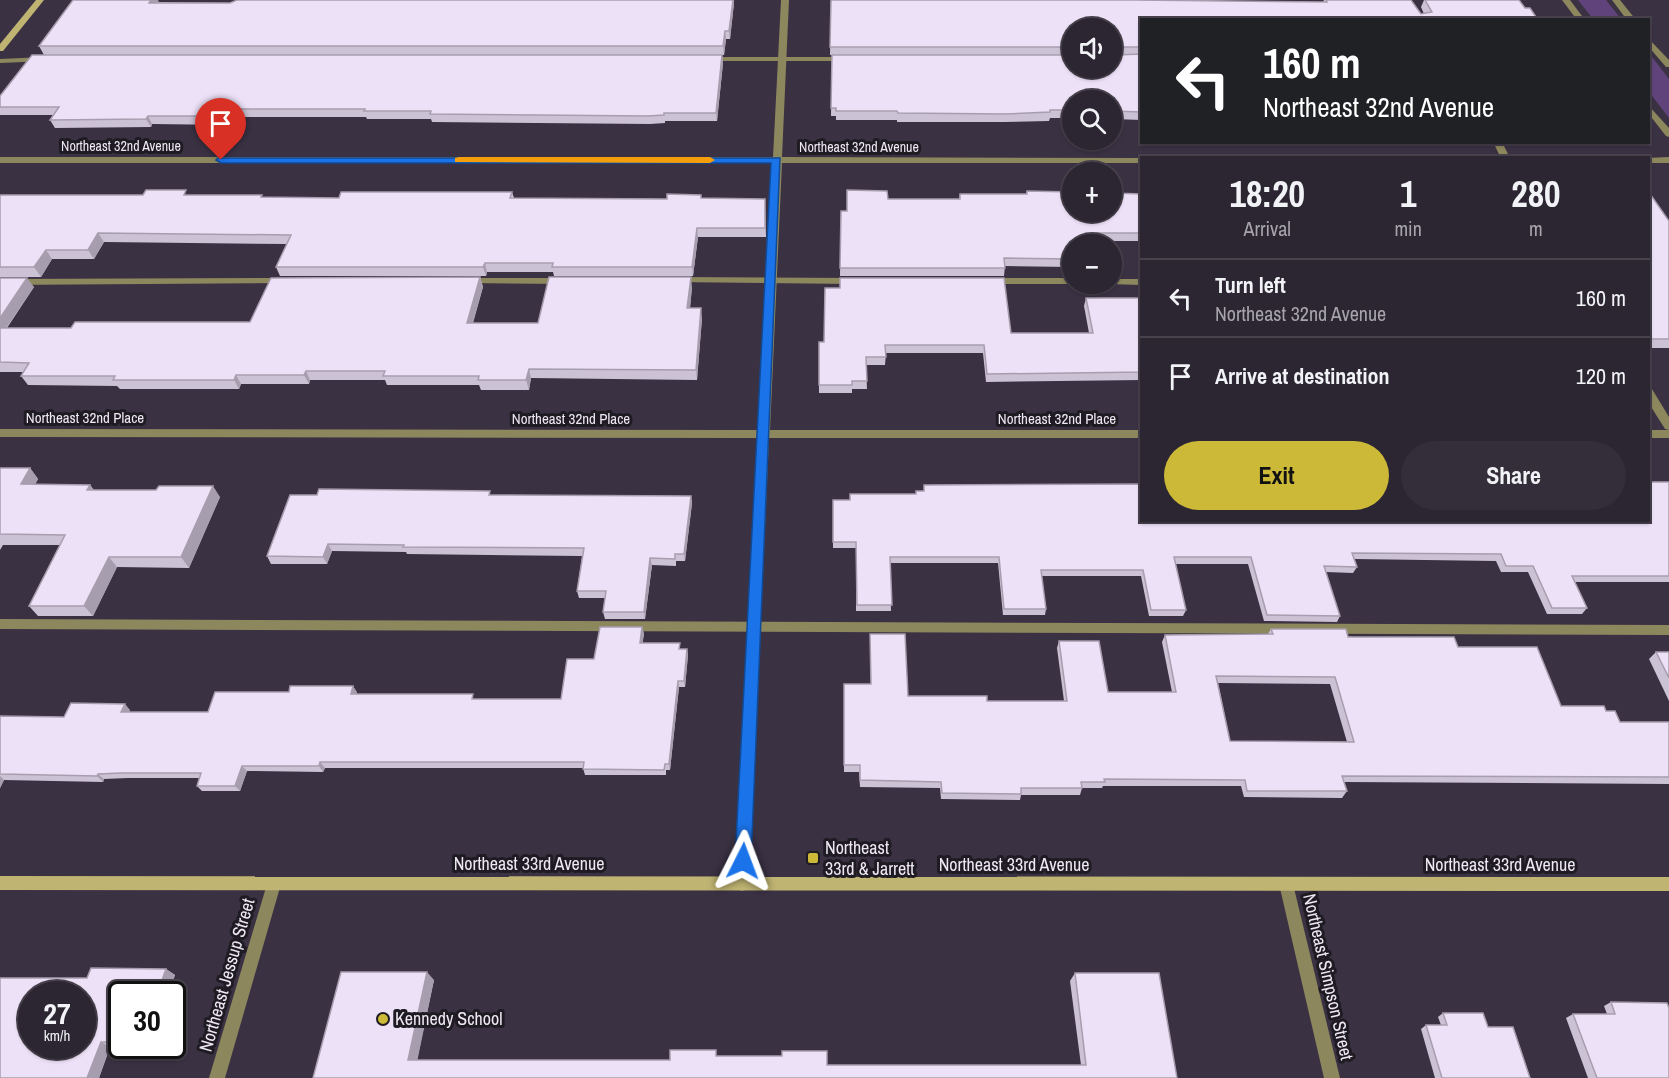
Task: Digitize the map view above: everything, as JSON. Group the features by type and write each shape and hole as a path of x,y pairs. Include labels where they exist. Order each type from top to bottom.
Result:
{"main road":[{"path":"0,49 40,0"},
{"name":"Northeast 33rd Avenue","path":"0,883 1669,884"}],"street":[{"path":"742,884 784,0"},
{"path":"1566,0 1580,18"},
{"path":"1616,0 1630,18"},
{"path":"1650,42 1669,65"},
{"path":"0,62 50,59"},
{"path":"698,59 863,59"},
{"path":"1650,110 1669,134"},
{"name":"Northeast 32nd Avenue","path":"0,160 1140,160"},
{"path":"1650,160 1669,160"},
{"path":"451,281 569,280"},
{"path":"664,280 864,281"},
{"path":"0,282 297,281"},
{"path":"980,281 1062,282"},
{"path":"1122,282 1140,282"},
{"path":"1650,395 1669,426"},
{"name":"Northeast 32nd Place","path":"0,433 1140,434"},
{"path":"1650,434 1669,434"},
{"path":"0,624 1669,630"},
{"name":"Northeast Jessup Street","path":"217,1078 274,884"},
{"name":"Northeast Simpson Street","path":"1286,884 1332,1078"}],"shaded area":[{"path":"1578,0 1606,0 1620,18 1592,18"},
{"path":"1650,54 1669,79 1669,118 1650,93"}],"building":[{"path":"73,0 230,3 237,0 733,0 729,31 725,31 723,46 39,46"},
{"path":"831,0 1327,2 1326,0 1411,0 1421,14 1432,12 1425,0 1519,0 1525,8 1530,8 1537,18 1140,18 1140,47 1122,47 1122,18 1062,18 1062,47 830,47"},
{"path":"1140,54 1140,112 1122,111 1122,90 1062,90 1062,110 1050,110 1050,112 1005,114 836,111 836,108 831,108 832,55 1062,55 1062,78 1122,78 1122,55"},
{"path":"32,55 722,55 716,113 664,113 664,115 648,116 430,114 431,111 364,111 365,109 233,109 229,116 148,116 146,119 50,120 59,107 0,107 0,96"},
{"path":"146,190 186,190 184,195 339,198 341,192 512,192 510,198 667,199 667,194 701,195 701,198 765,199 765,228 697,228 692,267 552,267 553,263 485,263 483,267 276,267 291,235 98,233 88,250 46,250 34,267 0,267 0,195 143,195"},
{"path":"847,190 887,191 888,199 960,199 960,194 1062,192 1062,222 1122,222 1122,193 1140,194 1140,233 1062,234 1062,259 1004,258 1005,268 840,268 841,211 847,211"},
{"path":"1650,194 1669,221 1669,339 1650,339"},
{"path":"480,277 467,323 538,323 549,277 691,277 687,308 701,308 696,370 529,369 526,380 478,380 479,376 383,376 385,371 306,371 304,375 236,375 234,380 113,380 115,376 21,376 29,363 0,362 0,328 71,328 75,322 250,322 271,278"},
{"path":"0,278 27,278 0,318"},
{"path":"840,278 1004,278 1011,333 1093,333 1086,298 1140,298 1140,372 987,374 984,345 885,345 886,357 866,357 867,381 852,381 852,385 819,385 819,342 824,342 825,288 840,288"},
{"path":"0,468 30,468 21,484 90,485 87,490 156,490 159,486 213,486 181,557 109,557 84,606 29,606 65,535 0,534"},
{"path":"1650,482 1669,482 1669,576 1572,576 1587,608 1552,608 1533,566 1506,566 1501,554 1352,553 1357,567 1324,566 1340,616 1267,615 1251,557 1174,557 1186,610 1151,610 1143,570 1041,570 1046,609 1004,609 999,557 890,557 892,605 857,605 856,542 833,542 833,500 850,500 850,494 916,494 916,491 924,491 924,485 1140,484 1140,522 1650,522"},
{"path":"319,489 490,491 489,495 691,496 684,554 675,554 675,559 650,558 644,612 603,612 606,591 577,591 584,548 403,547 404,545 328,544 323,557 267,556 290,495 317,495"},
{"path":"600,627 642,627 640,643 680,643 679,649 687,649 684,681 678,681 669,764 665,764 664,770 583,769 584,762 320,762 319,766 242,766 235,786 197,786 201,773 122,773 98,774 97,776 0,774 0,716 64,717 71,703 125,704 121,712 208,712 215,692 289,692 290,686 353,686 351,694 473,694 472,699 561,699 567,659 594,659"},
{"path":"1271,629 1346,629 1348,637 1454,637 1458,647 1537,647 1561,706 1604,706 1606,711 1615,711 1620,722 1669,722 1669,777 1342,776 1347,791 1247,791 1245,780 1104,779 1105,782 1081,782 1082,788 1021,788 1021,794 942,793 941,782 860,780 860,765 844,765 844,684 871,684 870,634 905,634 908,696 987,696 987,701 1067,701 1059,641 1099,641 1108,692 1176,692 1165,635 1273,634","holes":["1216,676 1335,677 1354,742 1230,741"]},
{"path":"1656,652 1669,652 1669,678"},
{"path":"91,968 166,969 162,981 108,981 108,1042 101,1042 96,1055 96,981 18,981 18,1059 94,1059 87,1078 0,1078 0,978 87,978"},
{"name":"Kennedy School","path":"341,972 427,972 408,1060 670,1060 670,1050 716,1050 716,1056 782,1056 782,1051 827,1051 827,1065 1086,1065 1075,973 1159,973 1177,1078 313,1078"},
{"path":"1611,1002 1667,1003 1669,1008 1669,1078 1597,1078 1573,1014 1615,1014"},
{"path":"1443,1013 1483,1013 1488,1027 1513,1027 1530,1078 1442,1078 1426,1025 1447,1025"}],"slow traffic":[{"path":"459,160 710,160"}],"place":[{"name":"Northeast 33rd & Jarrett","path":"813,858"},
{"name":"Kennedy School","path":"383,1019"}],"route":[{"path":"221,160 777,160 743,861"}]}
